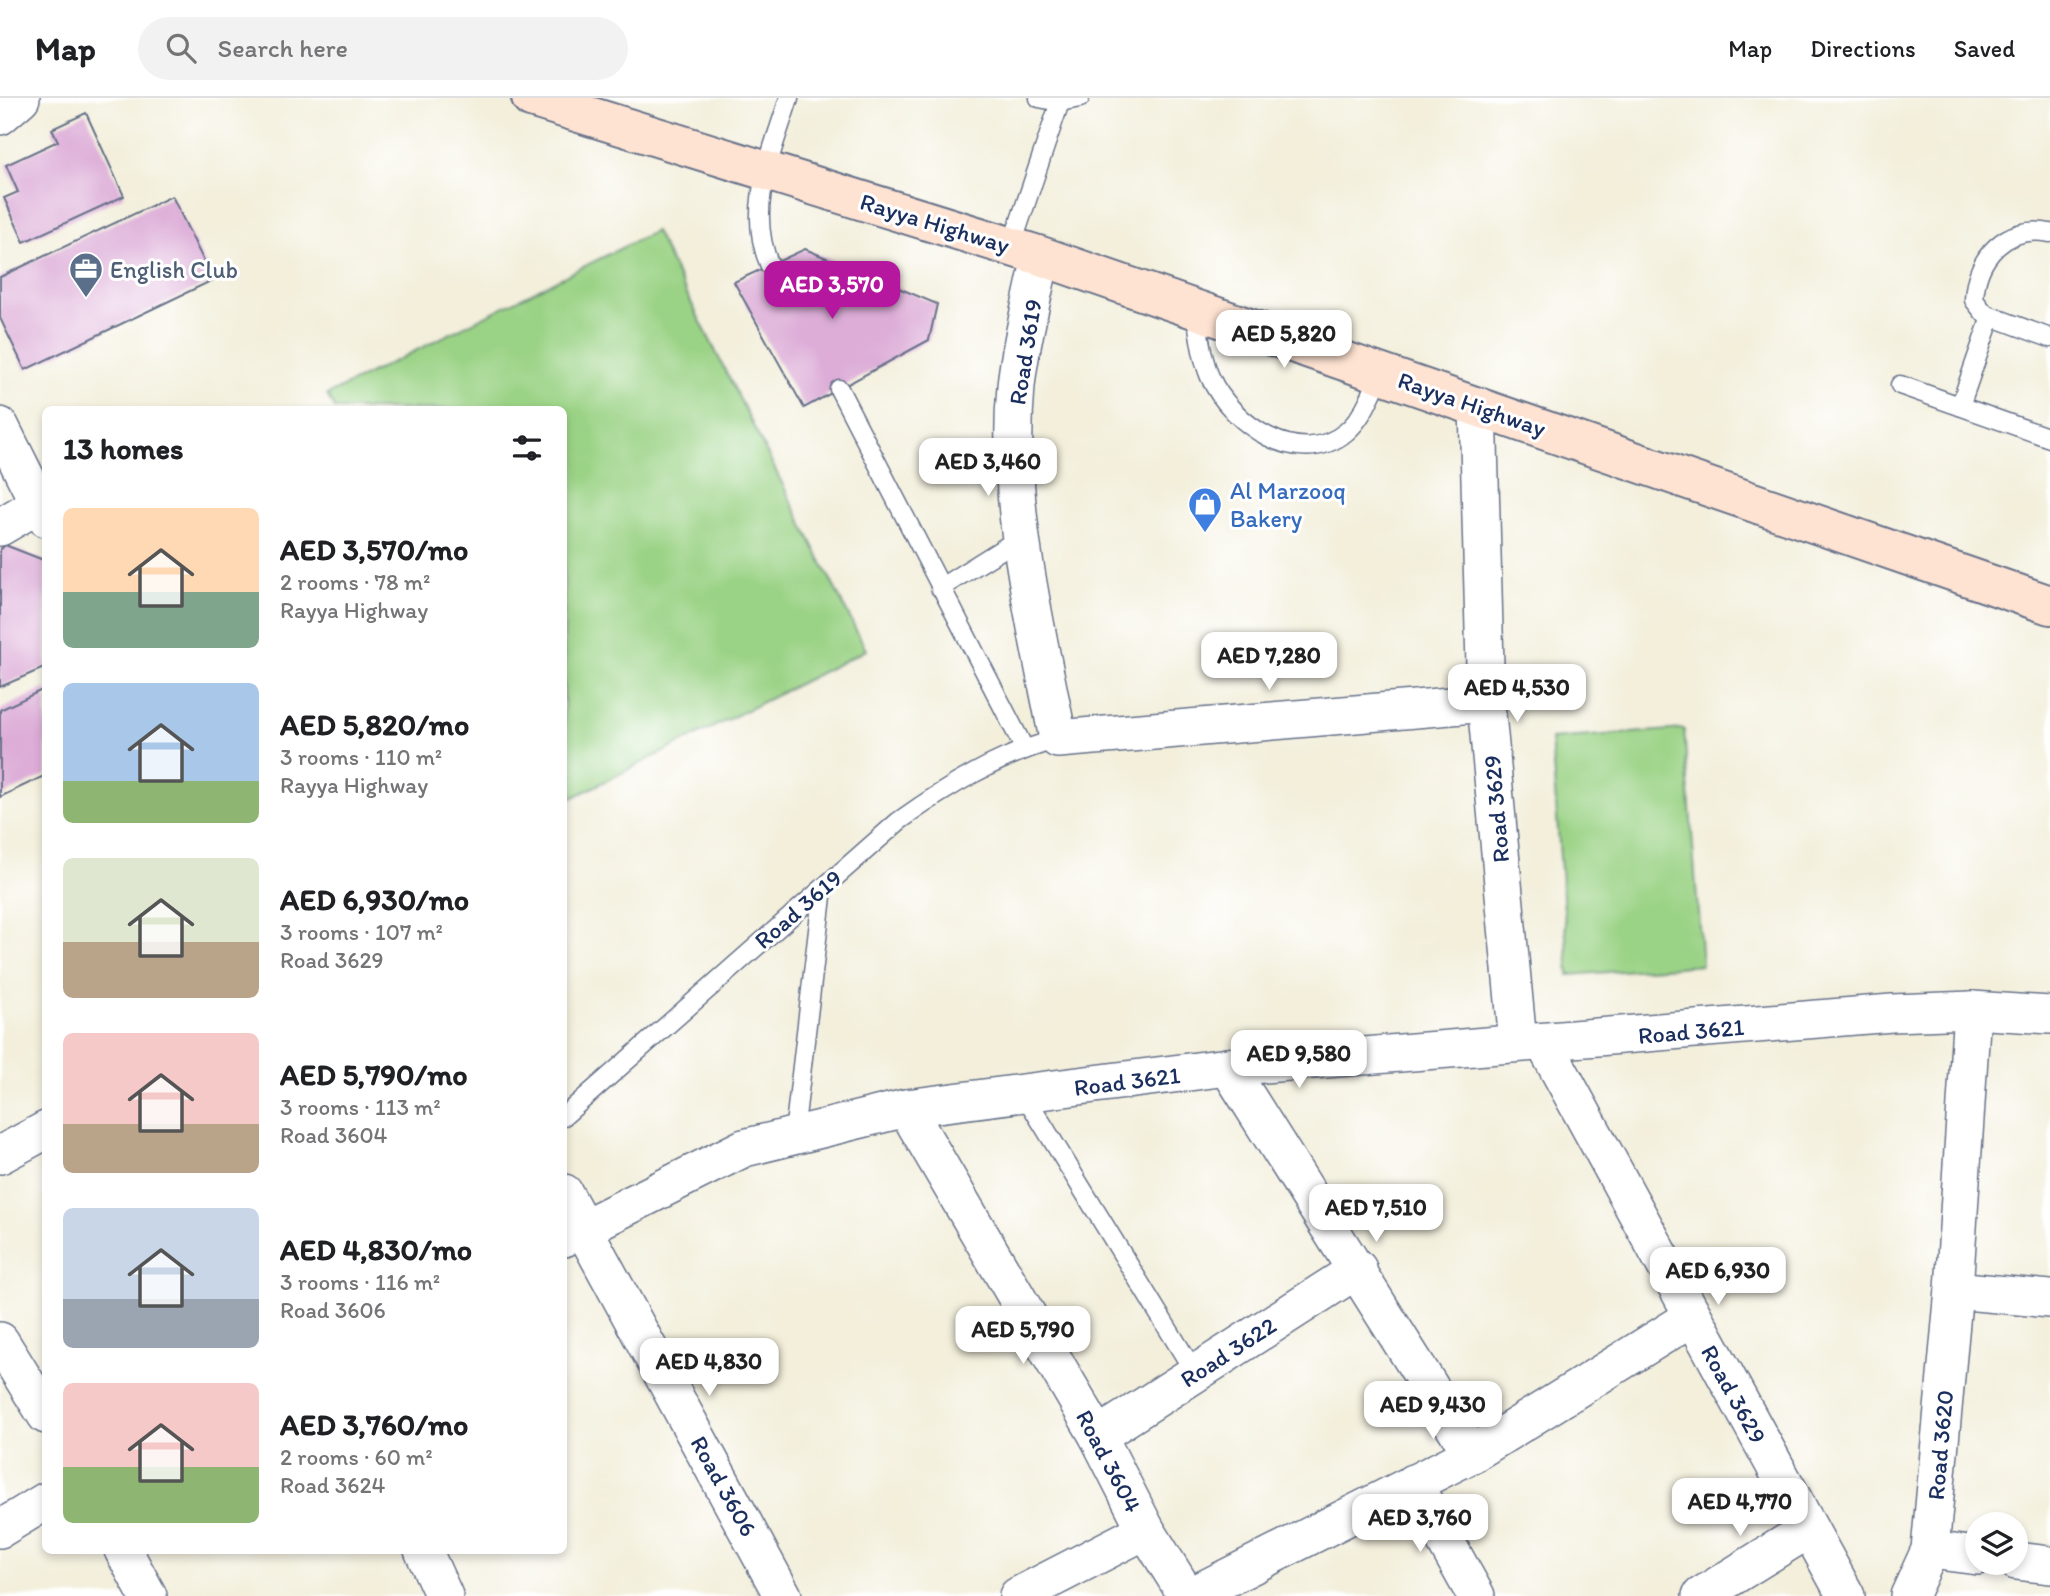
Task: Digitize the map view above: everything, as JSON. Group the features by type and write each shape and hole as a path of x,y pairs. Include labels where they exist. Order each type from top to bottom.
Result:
{"main road":[{"name":"Rayya Highway","path":"531,98 1026,251 2050,605"}],"street":[{"path":"0,116 21,98"},
{"name":"Road 3619","path":"1026,251 1016,385 1015,475 1041,743 1486,704"},
{"name":"Road 3629","path":"1478,406 1486,704 1531,1043 1691,1318 1846,1596"},
{"path":"0,426 42,511 0,527"},
{"name":"Road 3621","path":"573,1233 744,1148 906,1108 1228,1067 1892,1013 1972,1010 2050,1016"},
{"name":"Road 3620","path":"1909,1596 1930,1550 1954,1290 1972,1010"},
{"path":"1228,1067 1358,1269 1472,1454"},
{"name":"Road 3604","path":"906,1108 1098,1436 1146,1530 1189,1596"},
{"path":"0,1154 42,1132"},
{"name":"Road 3606","path":"567,1207 573,1233 783,1596"},
{"name":"Road 3622","path":"1098,1436 1358,1269"},
{"path":"1954,1290 2050,1299"},
{"path":"1189,1596 1472,1454 1691,1318"},
{"path":"0,1341 42,1409"},
{"path":"1413,1483 1476,1596"},
{"path":"0,1528 42,1503"},
{"path":"1701,1596 1809,1529"},
{"path":"1018,1596 1146,1530"},
{"path":"1930,1550 1965,1554"},
{"path":"125,1554 148,1596"},
{"path":"426,1554 444,1596"},
{"path":"2028,1562 2050,1565"}],"lane":[{"path":"770,266 762,248 758,210 766,172 789,98"},
{"path":"1040,98 1060,102 1080,98"},
{"path":"1026,251 1060,102"},
{"path":"2050,233 2023,230 2000,241 1991,250 1974,289 1974,300 1979,309 1991,317 2050,338"},
{"path":"1195,308 1205,359 1216,390 1263,435 1283,445 1305,448 1326,443 1346,433 1361,416 1382,372"},
{"path":"1960,406 1991,317"},
{"path":"1900,385 2050,438"},
{"path":"839,389 940,587 1041,743"},
{"path":"940,587 1020,538"},
{"name":"Road 3619","path":"567,1113 889,830 939,792 1041,743"},
{"path":"794,1134 823,888"},
{"path":"1024,1094 1195,1373"}],"green space":[{"path":"655,231 866,650 567,800 567,406 333,406 327,395"},
{"path":"1684,729 1702,965 1569,975 1551,739"}],"building":[{"path":"86,113 124,196 24,242 4,198 18,192 6,165 58,141 52,129"},
{"name":"English Club","path":"172,196 213,280 25,370 0,318 0,277"},
{"path":"805,249 937,304 929,340 804,408 734,282"},
{"path":"5,545 42,559 42,669 0,687 0,550"},
{"path":"42,690 42,777 0,797 0,710"}],"place":[{"name":"English Club","path":"86,299"},
{"name":"Al Marzooq Bakery","path":"1205,534"}]}
